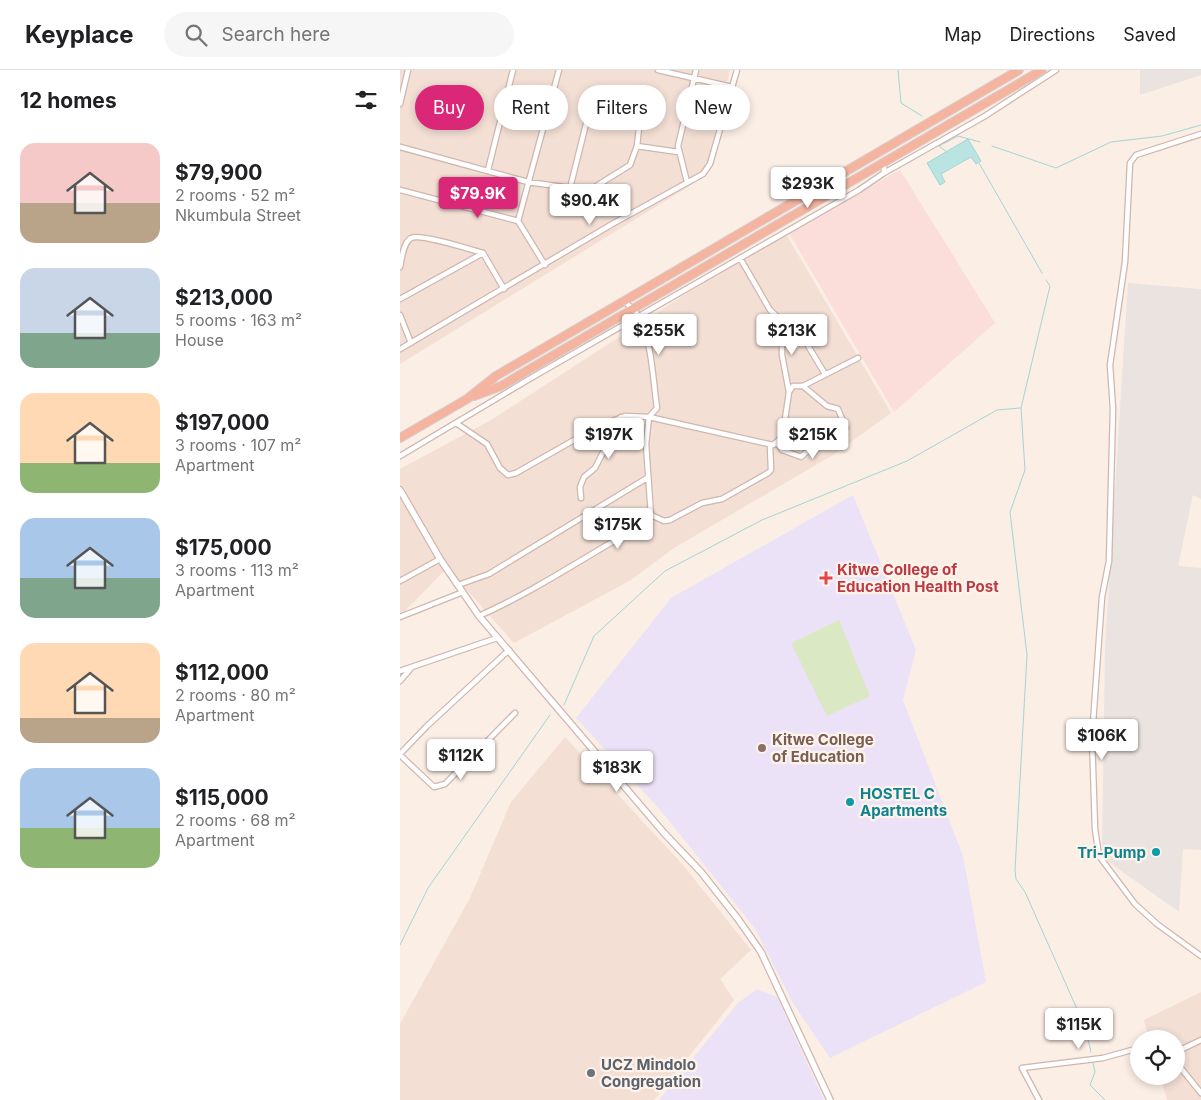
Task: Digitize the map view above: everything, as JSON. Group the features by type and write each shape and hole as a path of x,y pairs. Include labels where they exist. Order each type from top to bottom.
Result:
{"highway":[{"path":"400,438 467,399 496,376 1019,70"},
{"path":"467,399 502,386 1042,70"}],"street":[{"path":"400,101 408,70"},
{"path":"488,170 513,70"},
{"path":"518,221 559,70"},
{"path":"658,70 723,85"},
{"path":"687,182 678,152 696,70"},
{"path":"732,85 736,70"},
{"path":"400,456 985,116 1056,70"},
{"path":"400,147 528,182 570,188 590,190 627,169 632,161 637,146 640,119 635,109 611,101 595,102 590,108 570,188"},
{"path":"400,349 703,174 710,164 720,130"},
{"path":"1201,134 1136,155 1130,162 1124,262 1110,365 1113,409 1109,561 1101,606 1092,737 1094,812 1099,856 1135,904 1157,924 1201,956"},
{"path":"637,146 678,152"},
{"path":"884,164 884,173"},
{"path":"400,190 518,221 545,264"},
{"path":"400,267 406,244 411,238 416,237 484,253 504,289"},
{"path":"400,299 484,253"},
{"path":"740,258 770,310 807,344 825,374"},
{"path":"624,302 640,317 649,352 657,408 649,417 646,444 651,515"},
{"path":"400,315 411,343"},
{"path":"456,423 487,444 500,468 508,475 516,474 597,426 621,417 649,417 770,446 776,443 783,433 789,392 782,355 782,320"},
{"path":"789,392 793,386 803,386 858,358"},
{"path":"776,443 782,450 801,457 819,441 846,428 838,409 827,406 803,386"},
{"path":"581,498 580,487 584,477 595,468 621,417"},
{"path":"651,515 664,522 670,520 702,503 722,499 768,473 771,470 770,446"},
{"path":"458,585 489,574 647,478"},
{"path":"400,490 440,559 479,616 664,833 701,872 738,919 761,952 830,1100"},
{"path":"479,616 511,602 547,581 632,530 651,515"},
{"path":"400,581 440,559"},
{"path":"400,618 463,592"},
{"path":"400,671 497,638"},
{"path":"509,650 427,726 400,754 434,787 438,787 444,784 515,713"},
{"path":"400,681 414,666"},
{"path":"1185,1048 1201,1040"},
{"path":"1039,1100 1022,1068 1103,1058 1130,1050"},
{"path":"1185,1073 1201,1093"}],"shaded area":[{"path":"400,70 730,70 726,85 676,85 676,130 715,130 704,177 400,364"},
{"path":"1140,70 1201,70 1201,75 1140,95"},
{"path":"900,170 995,323 894,412 789,233"},
{"path":"786,234 891,413 833,455 674,548 631,580 514,643 447,568 400,616 400,469 491,420 689,292"},
{"path":"1128,283 1201,289 1201,499 1193,495 1178,566 1201,568 1201,850 1183,849 1179,912 1102,857 1105,648"},
{"name":"Kitwe College of Education","path":"853,495 916,650 903,700 963,856 986,982 830,1058 794,1005 754,927 662,812 576,718 671,598"},
{"path":"565,737 683,865 751,950 720,979 734,1000 654,1100 400,1100 400,1024 470,898 511,802"},
{"path":"757,989 777,997 824,1100 659,1100 738,1003"},
{"path":"1201,992 1201,1100 1167,1100 1163,1085 1185,1085 1185,1030 1147,1030 1144,1020"}],"green space":[{"path":"839,620 870,696 827,716 791,643"}],"water":[{"path":"968,139 981,161 976,164 971,157 941,174 945,182 940,185 927,163"}],"waterway":[{"path":"898,70 901,103 922,116"},
{"path":"992,146 1056,168 1111,142 1162,136 1201,125"},
{"path":"947,152 939,146 958,136 980,142"},
{"path":"979,163 1042,273"},
{"path":"1046,280 1050,286 1021,408 1025,470 1010,512 1027,655 1015,870 1016,879 1025,892 1085,1027 1091,1052"},
{"path":"564,705 594,636 665,571 762,520 907,461 997,410 1020,408"},
{"path":"400,945 428,888 550,715"},
{"path":"1093,1063 1095,1072 1090,1085 1105,1100"}],"place":[{"name":"Kitwe College of Education Health Post","path":"826,578"},
{"name":"Kitwe College of Education","path":"762,748"},
{"name":"HOSTEL C Apartments","path":"850,802"},
{"name":"Tri-Pump","path":"1156,852"},
{"name":"UCZ Mindolo Congregation","path":"591,1073"}]}
